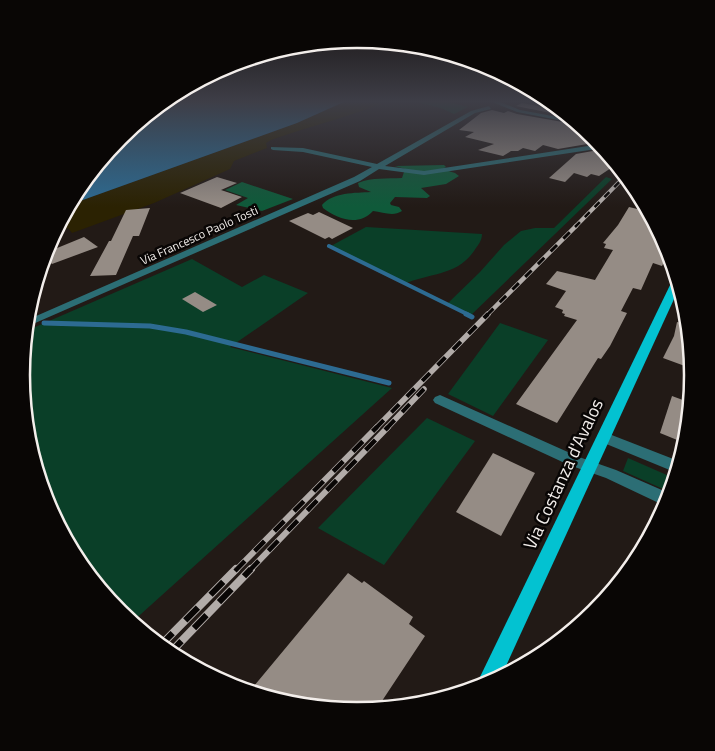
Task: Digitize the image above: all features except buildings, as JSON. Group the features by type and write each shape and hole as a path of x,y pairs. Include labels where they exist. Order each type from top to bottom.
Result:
{"main road":[{"name":"Via Costanza d'Avalos","path":"492,674 673,289"}],"street":[{"name":"Via Francesco Paolo Tosti","path":"35,320 333,190 380,167 432,136"},
{"path":"273,148 303,150 409,172 436,172 592,148"},
{"path":"440,400 574,461 662,497"},
{"path":"604,437 672,465"}],"green space":[{"path":"444,165 446,167 442,169 459,176 446,184 421,188 430,196 427,198 395,197 390,203 399,207 402,211 399,213 392,214 373,211 361,219 348,220 323,208 322,205 338,195 371,192 359,187 358,183 374,179 402,178 405,169 395,166"},
{"path":"606,177 612,179 469,317 446,305 480,272 504,245 521,231 535,228 554,228"},
{"path":"242,182 293,199 262,211 236,205 248,198 225,190"},
{"path":"366,227 482,234 481,241 474,251 459,265 451,270 404,284 329,247"},
{"path":"192,259 242,287 264,275 308,293 230,347 392,388 137,617 111,591 85,557 64,520 47,481 36,439 31,397 30,376 34,328"},
{"path":"500,323 548,340 493,416 448,394"},
{"path":"427,418 475,441 384,565 318,528"},
{"path":"628,458 669,476 665,490 623,471"}],"sand":[{"path":"261,136 283,136 266,143 267,148 234,161 230,169 154,203 72,233 68,228 65,229 81,201"}],"water":[{"path":"134,136 261,136 81,201 111,160"}],"waterway":[{"path":"329,246 469,315"},
{"path":"466,314 472,317"},
{"path":"44,323 150,326 186,332 389,383"}],"railway":[{"path":"575,227 620,181"},
{"path":"488,314 575,227"},
{"path":"376,428 488,314"},
{"path":"387,428 424,389"},
{"path":"235,571 377,427"},
{"path":"249,571 388,427"},
{"path":"166,640 236,569"},
{"path":"175,647 251,569"}]}
